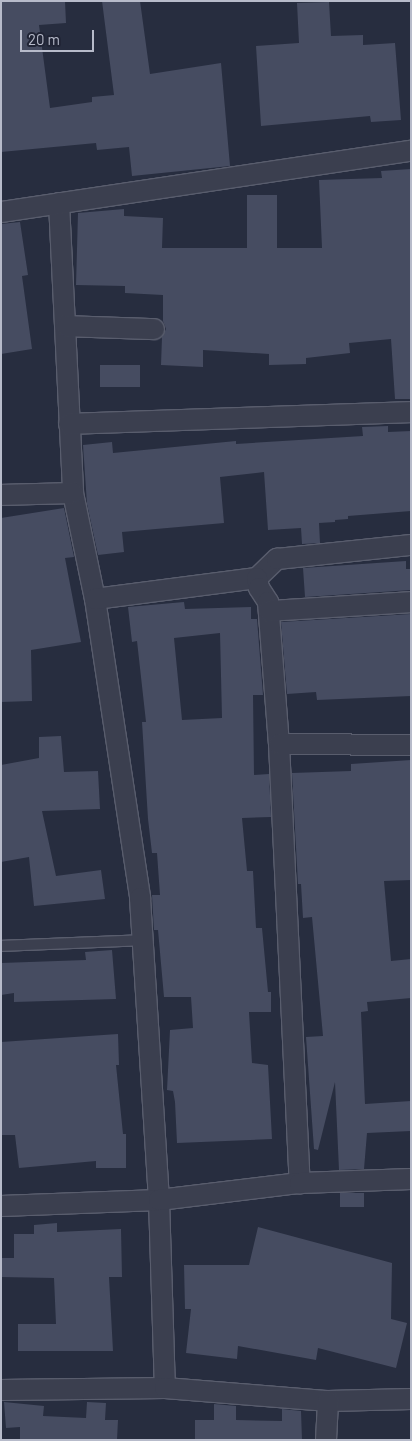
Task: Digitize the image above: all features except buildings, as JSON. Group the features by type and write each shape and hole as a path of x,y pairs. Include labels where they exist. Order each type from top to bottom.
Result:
{"street":[{"path":"1,212 411,151"},
{"path":"59,203 73,493 95,599 140,898 160,1200 165,1388"},
{"path":"66,326 154,329"},
{"path":"69,424 411,412"},
{"path":"1,495 73,493"},
{"path":"95,599 257,578 277,558 411,545"},
{"path":"257,578 269,610 280,744 300,1183"},
{"path":"269,610 411,602"},
{"path":"280,744 411,745"},
{"path":"1,1206 160,1200 300,1183 411,1179"},
{"path":"1,1390 165,1388 328,1401 411,1399"},
{"path":"326,1440 328,1401"}],"lane":[{"path":"1,946 142,940"}]}
